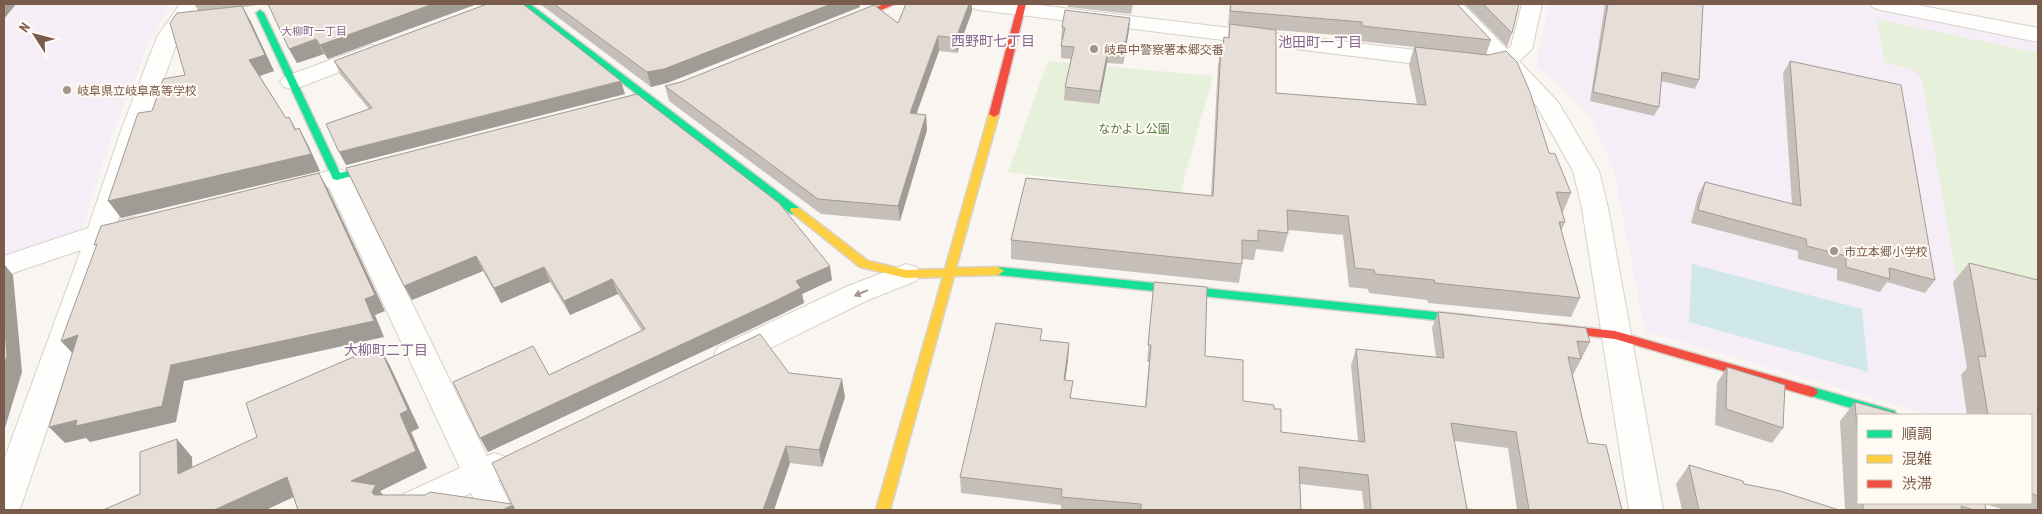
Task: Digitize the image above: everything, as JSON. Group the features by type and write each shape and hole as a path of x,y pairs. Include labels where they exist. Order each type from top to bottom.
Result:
{"street":[{"path":"525,4 864,264 906,274 1011,271 1486,321"},
{"path":"833,27 888,4"},
{"path":"979,4 1021,7 1482,65 1507,59 1521,49 1532,4"},
{"path":"1451,4 1507,59 1546,102 1586,171 1595,208 1646,510"},
{"path":"1881,4 2038,36"},
{"path":"883,510 990,130 1021,7"},
{"path":"259,12 496,510"},
{"path":"4,506 100,234 134,128 168,37 192,14"},
{"path":"292,82 392,44"},
{"path":"630,103 667,93"},
{"path":"261,195 394,162"},
{"path":"4,266 100,234 157,220"},
{"path":"708,365 858,293 906,274"},
{"path":"1536,326 1615,335 1887,414"},
{"path":"403,510 523,453"}],"shaded area":[{"name":"岐阜県立岐阜高等学校","path":"4,4 171,4 150,39 110,141 83,226 65,241 4,261"},
{"name":"市立本郷小学校","path":"1549,4 1864,4 2038,39 2038,447 2032,414 1927,414 1645,331 1614,172 1591,118 1573,98 1536,66"}],"green space":[{"path":"1877,19 2038,53 2038,298 1956,276 1922,78 1912,69 1885,63"},
{"name":"なかよし公園","path":"1048,61 1213,76 1180,194 1008,172"}],"water":[{"path":"1692,264 1862,309 1868,372 1689,322"}],"building":[{"path":"268,4 433,4 320,45 316,39 289,49"},
{"path":"487,4 523,4 621,81 339,152 326,124 372,108 334,61"},
{"path":"554,4 831,4 664,69 647,72"},
{"path":"906,4 969,4 956,38 938,36 910,113 926,115 898,206 818,199 665,86 681,82 874,5 898,23"},
{"path":"1231,4 1457,4 1491,40 1362,26 1362,22 1230,11"},
{"path":"1483,4 1519,4 1512,33"},
{"path":"1608,4 1703,4 1699,80 1662,72 1659,107 1593,92"},
{"path":"242,6 265,55 249,60 286,118 289,117 295,130 299,128 311,154 108,201 138,113 152,111 163,79 185,75 170,23 177,13"},
{"path":"1065,10 1130,18 1124,51 1108,50 1100,91 1065,87 1074,47 1061,46 1065,28 1062,27"},
{"path":"1230,24 1276,30 1276,93 1426,105 1415,47 1488,55 1506,51 1517,62 1530,92 1549,153 1555,154 1571,193 1556,192 1565,222 1559,222 1580,298 1435,283 1434,280 1375,274 1374,270 1355,268 1348,216 1287,210 1288,233 1258,230 1258,241 1242,240 1242,264 1011,240 1026,178 1213,196 1221,47 1223,47 1224,37 1229,38"},
{"path":"1790,61 1901,85 1935,280 1889,268 1890,279 1846,267 1846,256 1807,246 1806,239 1698,210 1705,182 1801,206"},
{"path":"637,94 779,203 830,266 796,281 801,288 773,302 480,438 453,382 533,346 549,375 645,329 612,279 564,301 544,267 494,288 476,256 404,286 346,168"},
{"path":"319,173 375,295 365,299 374,321 171,365 162,406 76,426 77,420 49,427 78,335 61,341 97,244 94,245 101,226"},
{"path":"1969,263 2038,280 2038,496 2032,493 2032,414 1988,414 1978,356 1986,357"},
{"path":"1154,282 1207,287 1205,356 1243,360 1243,401 1274,405 1274,409 1281,409 1281,432 1365,442 1356,349 1444,358 1438,312 1586,328 1590,342 1577,341 1581,359 1568,357 1588,443 1606,445 1622,510 1529,510 1516,432 1451,423 1467,509 1477,510 1371,510 1368,475 1299,467 1301,510 1141,510 1141,504 1061,497 1062,489 960,477 996,323 1042,329 1040,340 1069,343 1064,380 1073,381 1070,398 1146,407 1151,345 1148,345"},
{"path":"4,317 7,356 4,365"},
{"path":"760,334 789,373 842,379 819,450 786,446 763,510 515,510 513,505 502,510 298,510 287,477 214,510 103,510 140,494 140,452 177,439 178,474 257,437 246,403 379,346 408,410 400,414 416,451 351,481 376,485 372,492 374,495 425,495 430,492 512,504 492,463"},
{"path":"1727,367 1785,385 1783,428 1726,409"},
{"path":"1855,402 1898,414 1857,414 1857,428"},
{"path":"1689,465 1743,481 1744,484 1780,491 1839,510 1699,510"},
{"path":"1863,504 1985,504 1986,510 1974,510 1961,506 1962,510 1863,510"}],"traffic: fast":[{"path":"525,4 795,211"},
{"path":"260,13 337,177 386,164"},
{"path":"998,271 1474,320"},
{"path":"1812,392 1887,414"}],"traffic: slow":[{"path":"883,510 994,114"},
{"path":"795,211 864,264 906,274 998,271"}],"traffic: jam":[{"path":"844,23 891,4"},
{"path":"994,114 1022,4"},
{"path":"1551,328 1615,335 1812,392"}],"place":[{"name":"岐阜中警察署本郷交番","path":"1094,49"},
{"name":"岐阜県立岐阜高等学校","path":"67,90"},
{"name":"市立本郷小学校","path":"1834,251"}],"district":[{"name":"大柳町一丁目","path":"314,31"},
{"name":"西野町七丁目","path":"993,41"},
{"name":"池田町一丁目","path":"1320,42"},
{"name":"大柳町二丁目","path":"386,350"}]}
